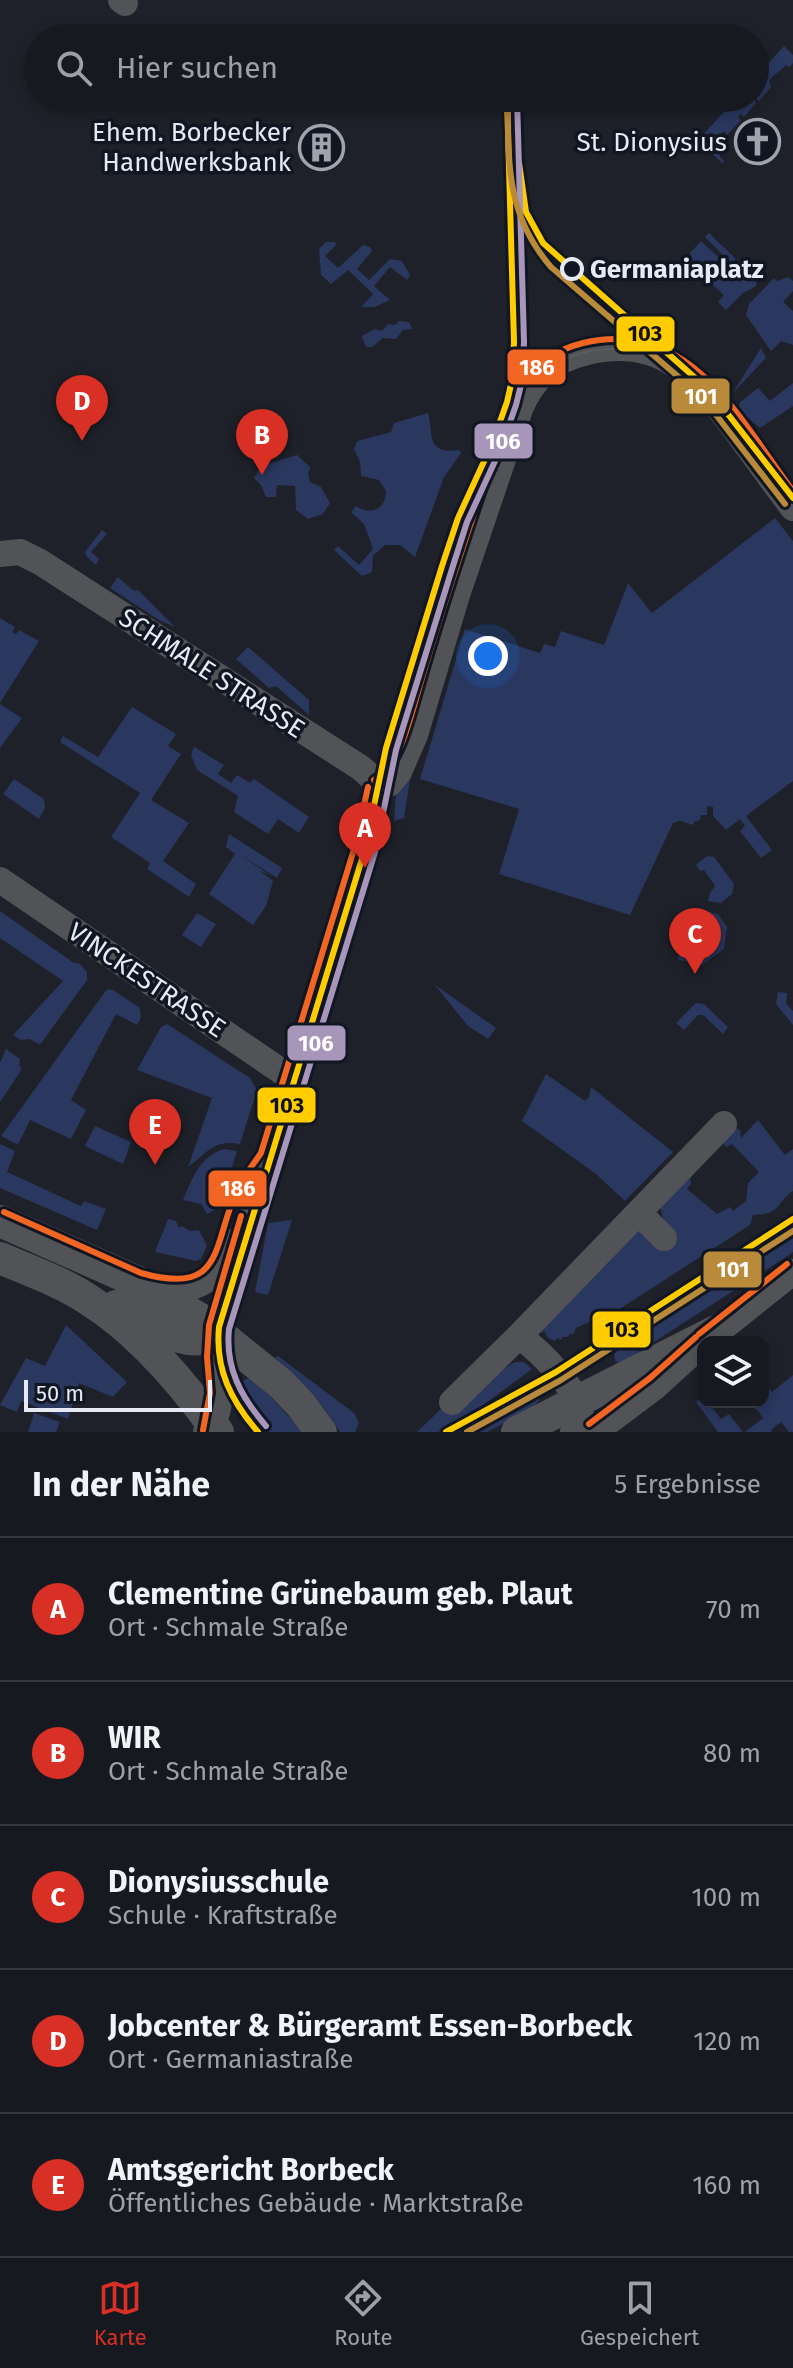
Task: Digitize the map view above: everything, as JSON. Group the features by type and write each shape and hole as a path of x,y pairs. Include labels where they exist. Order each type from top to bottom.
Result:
{"street":[{"path":"212,1430 220,1393 218,1337 365,849 378,789 390,783 399,772 415,735 513,428 534,383 543,372 564,359 595,350 613,348 661,357 693,377 793,508"},
{"name":"SCHMALE STRASSE","path":"0,554 20,552 40,562 361,768 378,789"},
{"name":"VINCKESTRASSE","path":"0,880 294,1080"},
{"path":"452,1402 724,1124"},
{"path":"138,1282 162,1289 179,1289 196,1286 215,1275 230,1248 247,1191 269,1160"},
{"path":"639,1213 664,1238"},
{"path":"0,1221 164,1296 281,1384 321,1432"},
{"path":"0,1258 80,1294 132,1313 187,1341 218,1337"},
{"path":"712,1336 793,1272"},
{"path":"80,1294 150,1350 212,1430"},
{"path":"519,1336 544,1356 575,1417"},
{"path":"517,1432 575,1417 697,1345"},
{"path":"595,1432 656,1386 697,1349"}],"shaded area":[{"path":"784,46 793,55 793,63 789,67 786,65 769,80 769,63"},
{"path":"724,112 748,112 744,117 740,114 738,117 741,120 727,135 724,131 721,134 725,138 719,147 722,163 698,140"},
{"path":"709,233 735,258 735,266 748,263 758,272 756,286 743,293 726,310 718,302 724,295 694,268 690,253 701,241 727,265 730,262 705,237"},
{"path":"326,242 337,244 325,256 338,268 363,245 372,251 357,269 369,280 390,259 402,261 410,275 407,280 390,267 374,286 390,300 375,307 361,307 373,294 348,270 331,284 321,275 319,249"},
{"path":"788,277 793,281 793,291 783,302 793,311 793,345 781,341 771,351 746,315 749,304 774,278 777,281"},
{"path":"399,321 409,322 412,329 403,330 396,339 383,338 372,347 366,347 362,336 375,329 382,331 388,324 395,325"},
{"path":"761,348 766,358 731,395 734,391"},
{"path":"793,383 793,406 760,428 738,409 740,402 758,388 770,401"},
{"path":"428,413 435,445 461,453 444,477 415,557 400,545 385,545 373,556 372,572 362,576 334,550 338,546 359,565 373,549 364,524 351,512 356,506 367,510 377,509 386,491 379,480 361,476 360,462 354,449 357,441 391,432 394,423"},
{"path":"297,455 310,467 310,482 321,487 330,503 323,514 308,519 296,510 295,486 277,485 276,497 266,497 254,478 261,466"},
{"path":"775,518 793,541 793,781 746,816 772,850 761,858 740,831 745,826 740,819 726,830 713,816 713,807 707,806 707,815 701,815 694,825 680,821 673,823 630,915 499,874 519,809 420,779 465,629 540,653 544,644 555,647 561,631 604,645 628,583 652,613"},
{"path":"102,530 107,534 91,552 99,559 96,565 85,552"},
{"path":"118,577 134,591 138,590 175,627 110,588"},
{"path":"0,618 15,627 12,632 16,634 19,630 39,641 0,703"},
{"path":"248,647 309,700 309,715 276,686 269,688 236,659"},
{"path":"0,704 22,718 0,748"},
{"path":"132,707 176,734 168,746 181,754 151,800 189,823 163,861 196,884 189,897 147,869 150,863 111,837 140,793 60,742 63,736 98,757"},
{"path":"194,747 224,765 218,774 231,783 237,775 250,783 254,779 309,817 299,833 278,819 268,834 234,812 238,796 197,770 191,755"},
{"path":"411,773 404,818 394,821 396,791"},
{"path":"14,779 44,799 45,808 39,819 3,794"},
{"path":"229,834 282,868 277,878 238,853 274,878 259,870 273,881 266,906 253,925 209,894 235,854 226,847"},
{"path":"707,856 714,857 734,884 732,894 721,903 708,901 715,886 704,870 700,871 696,865"},
{"path":"0,911 74,963 79,963 87,972 87,980 40,1045 13,1035 63,981 0,938"},
{"path":"706,911 718,914 727,927 724,949 702,965 678,960 680,946 696,948 706,942 709,925 705,923"},
{"path":"197,913 216,924 201,947 182,935"},
{"path":"434,984 496,1028 488,1039 468,1026"},
{"path":"107,989 140,1008 141,1018 137,1025 116,1014 71,1100 86,1110 71,1139 30,1120 18,1145 1,1136"},
{"path":"778,992 787,993 786,1003 793,1011 793,1025 776,1004"},
{"path":"696,1003 704,1004 728,1027 723,1034 703,1015 698,1015 684,1030 676,1023"},
{"path":"167,1024 250,1078 257,1090 240,1144 217,1145 188,1167 212,1098 137,1070 161,1027"},
{"path":"6,1049 20,1059 22,1069 0,1102 0,1063"},
{"path":"546,1074 585,1101 591,1087 673,1152 625,1201 596,1174 522,1121"},
{"path":"758,1120 785,1155 793,1149 793,1191 778,1207 753,1215 750,1225 593,1326 589,1322 576,1328 573,1335 571,1333 555,1341 548,1338 544,1331 542,1333 627,1226 642,1231 663,1250 677,1237 664,1222 660,1207 690,1176 691,1184 687,1189 717,1214 730,1207 733,1211 746,1201 748,1183 759,1172 732,1144 726,1147 722,1142 732,1125 740,1130 741,1138"},
{"path":"95,1126 131,1142 123,1164 85,1146"},
{"path":"0,1144 15,1151 7,1172 81,1206 84,1201 106,1209 97,1230 0,1188"},
{"path":"224,1149 237,1151 228,1180 220,1179 214,1200 221,1202 220,1207 207,1214 201,1204 183,1200 203,1163"},
{"path":"168,1219 176,1221 179,1228 199,1230 207,1246 201,1259 196,1261 155,1252"},
{"path":"292,1220 268,1295 255,1292 268,1223"},
{"path":"793,1238 793,1252 786,1257 621,1363 615,1361 614,1355 618,1349"},
{"path":"66,1325 127,1382 113,1397 79,1383 68,1419 21,1401 17,1412 0,1405 26,1358 45,1366"},
{"path":"278,1356 354,1413 359,1423 355,1432 340,1432 319,1402 276,1359"},
{"path":"515,1362 524,1362 532,1369 475,1411 438,1432 417,1432 444,1406"},
{"path":"793,1375 793,1432 789,1432 781,1422 772,1432 745,1432 763,1418 754,1408 769,1408 769,1389 772,1392"},
{"path":"249,1378 303,1432 269,1432 245,1404 235,1384"},
{"path":"533,1393 539,1395 540,1400 529,1410 487,1432 459,1432 512,1401"},
{"path":"700,1408 713,1408 721,1419 729,1414 743,1432 718,1432"},
{"path":"34,1413 60,1422 56,1432 28,1432"}],"tram line":[{"path":"486,459 520,393 537,375 558,362 603,349 627,350 650,354 673,363 693,377"}],"transit line":[{"name":"103","path":"258,1432 240,1408 222,1371 219,1327 365,849 386,748 442,566 458,518 492,444 507,402 512,380 514,342 507,112"},
{"name":"101","path":"508,112 513,187 525,228 536,247 551,267 703,398 785,504"},
{"name":"106","path":"266,1426 242,1393 232,1369 229,1329 375,852 396,750 467,522 501,448 522,381 524,342 517,112"},
{"name":"103","path":"519,163 526,212 543,243 710,391 793,498"},
{"name":"186","path":"374,780 391,763 404,738 511,404 523,382 550,357 583,343 621,339 653,345 682,359 708,380 731,406 793,491"},
{"name":"186","path":"4,1212 141,1273 168,1279 188,1278 202,1272 218,1247 237,1190 261,1153 355,846 368,787"},
{"name":"186","path":"203,1430 210,1393 207,1357 209,1325 241,1216"},
{"name":"103","path":"446,1432 556,1372 793,1219"},
{"name":"101","path":"467,1432 561,1380 793,1231"},
{"name":"186","path":"699,1334 787,1264"},
{"name":"186","path":"589,1424 650,1378 696,1337"}],"place":[{"name":"St. Dionysius","path":"758,142"},
{"name":"Ehem. Borbecker Handwerksbank","path":"322,147"},
{"name":"Germaniaplatz","path":"572,269"},
{"name":"Jobcenter & Bürgeramt Essen-Borbeck","path":"82,441"},
{"name":"WIR","path":"262,475"},
{"name":"Clementine Grünebaum geb. Plaut","path":"365,868"},
{"name":"Dionysiusschule","path":"695,974"},
{"name":"Amtsgericht Borbeck","path":"155,1165"}]}
